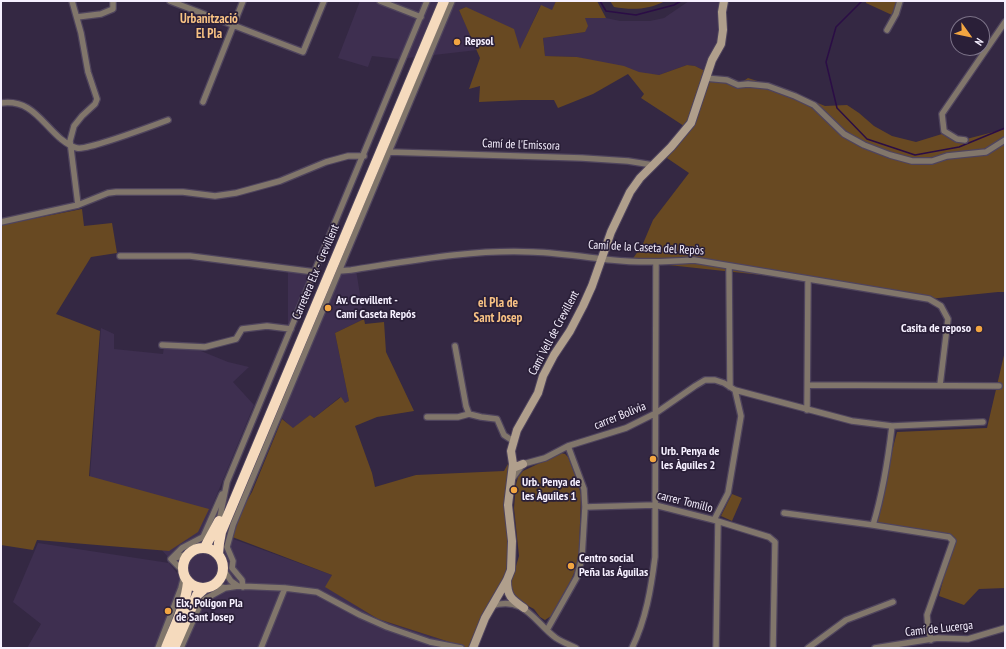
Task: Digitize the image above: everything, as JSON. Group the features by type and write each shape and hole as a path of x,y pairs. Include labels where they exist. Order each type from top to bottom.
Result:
{"highway":[{"name":"Carretera Elx - Crevillent","path":"205,547 219,522 437,1"},
{"name":"Carretera Elx - Crevillent","path":"218,554 221,532 444,1"},
{"path":"166,648 187,593 183,562 188,554 194,549 205,547 215,551 222,560 223,569 221,576 197,595 174,648"},
{"path":"185,576 197,587 209,586"}],"street":[{"path":"72,1 77,17 86,65 96,99 95,104 74,126 71,134 70,141 78,205"},
{"path":"77,17 101,14 113,9 113,1"},
{"path":"170,1 303,52 324,1"},
{"path":"203,102 243,1"},
{"path":"380,1 421,17"},
{"path":"171,559 186,545 203,537 428,1"},
{"path":"241,587 242,580 232,568 233,561 227,547 233,525 452,1"},
{"name":"Camí Vell de Crevillent","path":"473,648 485,618 507,580 511,570 512,541 508,505 512,479 511,451 517,430 538,393 544,376 583,306 611,232 630,192 640,178 671,147 691,123 705,78 712,60 721,44 723,30 722,12 724,1"},
{"path":"887,30 896,14 900,1"},
{"path":"965,140 956,140 944,131 942,114 1005,23"},
{"path":"705,78 727,80 738,85 748,84 768,86 795,96 814,105 844,134 890,155 912,161 932,161 947,156 986,152 1005,140"},
{"path":"1,103 18,103 28,108 40,117 58,136 71,146 77,148 84,148 111,141 168,120"},
{"name":"Camí de l'Emissora","path":"388,152 574,158 628,161 653,165"},
{"path":"1,222 78,205 108,193 116,192 184,192 215,196 236,194 255,189 326,162 348,156 364,156"},
{"name":"Camí de la Caseta del Repòs","path":"339,271 489,252 533,252 613,260 656,262 694,260 929,299 941,306 948,319 940,385"},
{"path":"120,256 190,256 315,272"},
{"path":"632,648 642,625 652,582 655,557 656,262"},
{"path":"716,648 716,521 728,493 740,410 732,389 729,266"},
{"path":"808,280 808,410"},
{"path":"162,345 205,347 236,339 242,329 267,326 291,329"},
{"path":"455,346 461,383 469,414"},
{"name":"carrer Bolivia","path":"523,464 545,458 568,446 626,428 656,413 705,380 719,382 732,389 852,421 892,426 983,422"},
{"path":"808,385 999,386"},
{"path":"427,417 458,417 469,414 497,419 504,435 513,441"},
{"path":"640,421 652,424 655,430"},
{"path":"874,525 886,472 892,426"},
{"path":"547,630 573,586 580,568 585,506 584,489 568,446"},
{"path":"237,495 260,458"},
{"path":"512,468 523,464"},
{"path":"512,479 523,464"},
{"path":"219,522 227,482"},
{"name":"carrer Tomillo","path":"585,506 656,505 769,537 774,542 773,648"},
{"path":"784,513 949,537 953,541 927,615 931,640"},
{"path":"171,559 188,554"},
{"path":"158,648 185,576 171,559"},
{"path":"223,569 231,581 241,587"},
{"path":"507,580 508,594 514,601 524,608 556,638 576,648"},
{"path":"209,586 225,588 285,588 317,592 360,615 387,627 430,642 461,648"},
{"path":"181,648 200,605 205,599 225,588"},
{"path":"261,648 285,588"},
{"path":"508,594 498,594 500,601 524,608"},
{"path":"808,648 846,620 893,602"},
{"path":"491,606 506,604"},
{"name":"Camí de Lucerga","path":"875,648 931,640 968,639 1005,628"}],"shaded area":[{"path":"360,1 556,1 552,11 540,6 520,50 466,7 459,10 477,50 399,59 372,56 368,67 338,58"},
{"path":"556,1 597,1 606,18 585,18 588,26 585,32 543,38 545,56 577,57 624,66 639,72 659,75 687,65 695,66 710,75 742,82 748,78 791,92 825,106 847,105 874,126 892,136 916,142 942,134 955,142 1005,129 1005,292 929,299 808,280 631,261 642,246 653,220 689,173 661,154 684,126 641,98 644,94 628,74 593,94 558,108 554,100 479,102 480,86 469,89 480,58 459,10 466,7 514,29 520,49 541,5 552,10"},
{"path":"610,1 665,1 646,8 627,9 614,7"},
{"path":"689,1 721,1 720,29 716,48 705,71 695,66 687,65 659,75 640,74 577,57 545,56 543,38 585,32 585,18 606,18 620,21 650,21 664,18"},
{"path":"866,1 897,1 892,15 866,3"},
{"path":"82,209 84,226 112,223 117,253 91,257 56,314 100,331 89,476 209,509 198,532 169,551 37,540 33,550 1,545 1,225"},
{"path":"344,268 356,270 364,319 335,333 349,401 345,403 340,397 314,418 310,415 293,429 281,417"},
{"path":"288,270 311,275 288,327"},
{"path":"364,319 365,324 384,322 386,352 414,411 377,417 355,426 372,473 375,487 416,475 504,471 509,462 508,567 505,577 471,645 468,648 378,619 325,587 332,575 227,535 252,492 282,419 293,428 310,415 314,418 341,397 345,403 349,401 335,333"},
{"path":"101,328 114,334 114,349 163,354 164,346 201,351 228,362 249,367 233,382 254,405 203,528 332,575 326,587 378,619 468,648 181,648 203,596 160,548 78,532 90,475"},
{"path":"1005,351 1005,588 979,589 964,605 939,596 953,541 949,537 873,525 897,432 987,428"},
{"path":"561,453 568,457 581,495 579,552 577,566 571,580 551,616 545,620 540,617 534,609 517,600 512,594 511,583 519,556 514,508 516,485 518,477 523,471"},
{"path":"732,494 742,498 732,521 721,516"},
{"path":"38,543 169,563 181,580 179,589 155,648 27,648 41,624 13,602"}],"waterway":[{"path":"600,1 606,11 636,15 674,5 681,1"},
{"path":"862,1 836,27 826,62 837,108 867,139 915,155 959,147 1005,128"}],"place":[{"name":"Repsol","path":"457,42"},
{"name":"Av. Crevillent - Camí Caseta Repós","path":"328,308"},
{"name":"Casita de reposo","path":"979,329"},
{"name":"Urb. Penya de les Àguiles 2","path":"653,459"},
{"name":"Urb. Penya de les Àguiles 1","path":"514,490"},
{"name":"Centro social Peña las Águilas","path":"571,566"},
{"name":"Elx, Polígon Pla de Sant Josep","path":"168,611"}],"district":[{"name":"Urbanització El Pla","path":"209,26"},
{"name":"el Pla de Sant Josep","path":"498,310"}]}
